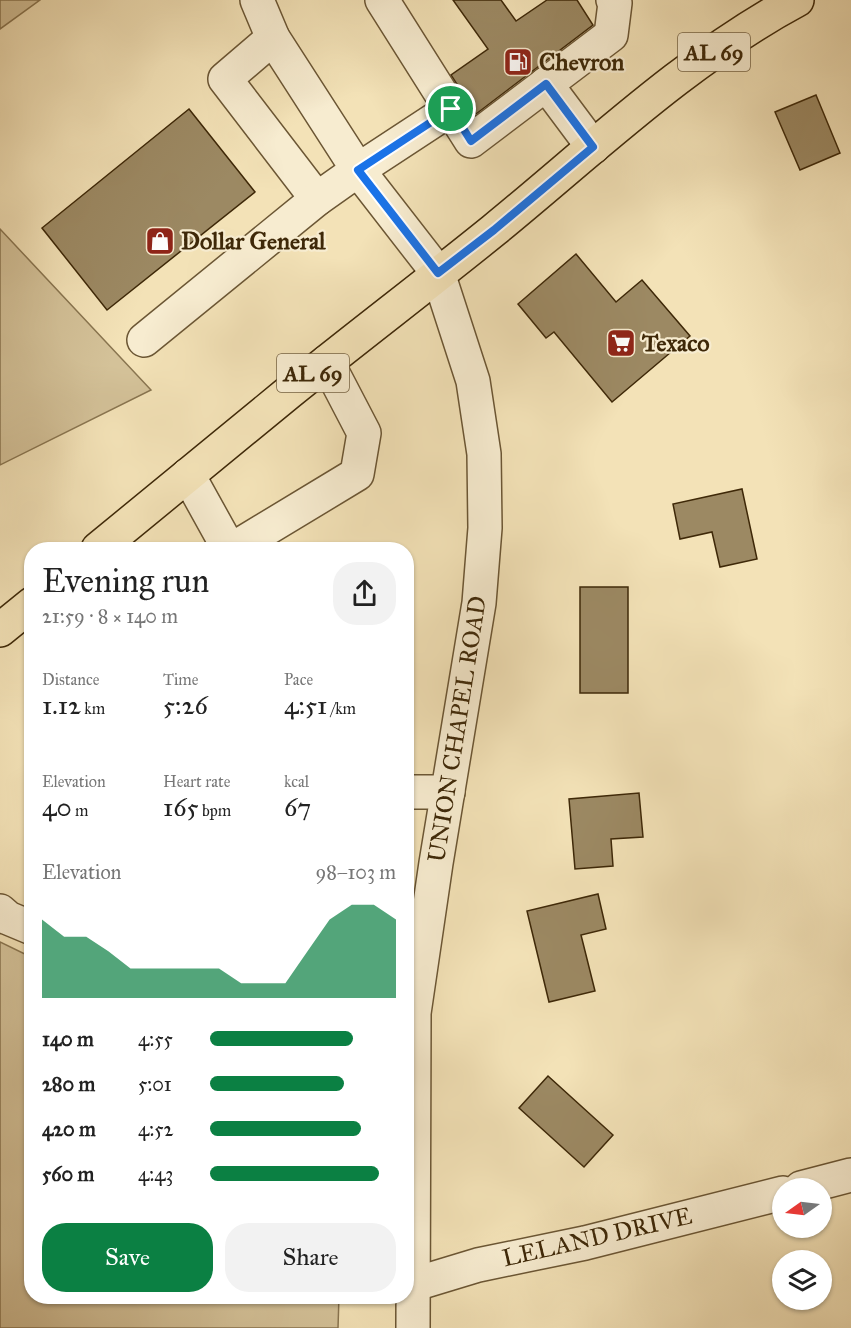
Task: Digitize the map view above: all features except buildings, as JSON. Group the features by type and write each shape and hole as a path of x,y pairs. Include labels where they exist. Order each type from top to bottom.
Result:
{"main road":[{"name":"AL 69","path":"107,542 327,362 494,230 635,111 715,51 763,8 797,0"},
{"path":"0,630 24,610"}],"street":[{"path":"257,0 273,39 358,170 438,273"},
{"path":"382,0 471,141 611,35 615,3 613,0"},
{"path":"273,39 225,79 317,199"},
{"path":"546,84 593,147"},
{"path":"144,340 317,199 451,109"},
{"name":"UNION CHAPEL ROAD","path":"414,1013 479,603 485,528 484,454 473,381 438,273"},
{"path":"243,542 357,474 364,433 327,362"},
{"path":"188,475 227,542"},
{"path":"414,792 448,792"},
{"path":"0,911 8,918 24,925"},
{"path":"832,1180 851,1175"},
{"name":"LELAND DRIVE","path":"414,1284 478,1265 585,1243 772,1195"},
{"name":"UNION CHAPEL ROAD","path":"412,1304 413,1328"}],"shaded area":[{"path":"0,0 40,0 0,29"},
{"path":"0,229 151,390 0,465"},
{"path":"0,942 24,954 24,1304 339,1304 338,1328 0,1328"}],"place":[{"name":"Chevron","path":"518,62"},
{"name":"Dollar General","path":"160,241"},
{"name":"Texaco","path":"621,343"}],"route":[{"path":"546,84 593,147 494,230 438,273 358,170 451,109 471,141 546,84"}]}
